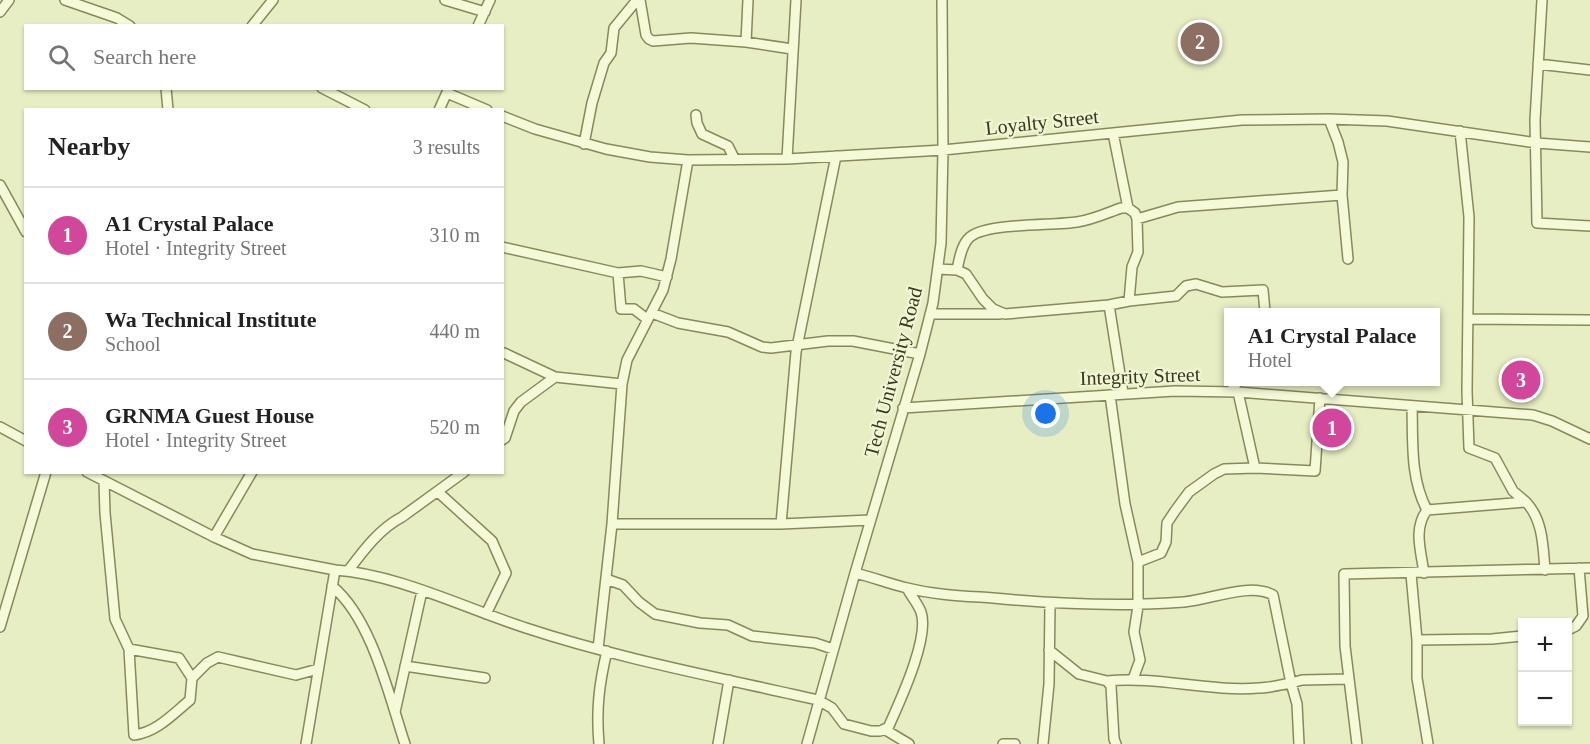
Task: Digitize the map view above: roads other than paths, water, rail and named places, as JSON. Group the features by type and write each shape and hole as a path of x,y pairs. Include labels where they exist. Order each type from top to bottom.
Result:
{"street":[{"path":"65,0 117,18 127,24"},
{"path":"254,24 273,0"},
{"path":"445,0 485,12"},
{"path":"479,24 490,0"},
{"path":"639,0 646,34 653,41 691,38 746,42 792,49"},
{"path":"584,144 592,103 604,63 611,53 614,28 639,0"},
{"path":"746,42 748,0"},
{"path":"787,159 796,0"},
{"name":"Tech University Road","path":"807,744 930,314 941,243 942,0"},
{"path":"1542,0 1535,120 1537,223 1590,226"},
{"path":"0,12 7,1"},
{"path":"1538,64 1590,70"},
{"path":"166,90 168,108"},
{"path":"326,90 361,108"},
{"path":"440,108 448,91 483,108"},
{"path":"696,115 702,134 728,146 735,160"},
{"name":"Loyalty Street","path":"504,117 584,144 650,157 688,160 787,159 943,150 1242,120 1387,121 1537,143 1590,147"},
{"path":"1329,119 1343,162 1342,195 1348,259"},
{"path":"1460,131 1469,218 1467,410 1469,448 1495,458 1513,491 1535,511 1542,538 1545,570"},
{"path":"1113,133 1128,208"},
{"path":"781,524 798,344 836,156"},
{"path":"599,744 596,714 602,672 606,579 622,384 627,360 663,290 667,277 688,160"},
{"path":"0,185 24,227"},
{"path":"1137,219 1179,207 1342,195"},
{"path":"957,270 962,248 969,238 980,232 1005,227 1077,222 1121,208 1128,208 1135,213 1137,219 1138,252 1132,267 1129,301"},
{"path":"504,247 618,273 641,271 667,277"},
{"path":"938,268 957,270 970,278 983,299 993,309 1005,314"},
{"path":"618,273 621,309 634,309 650,316 728,332 762,347 853,341 920,354"},
{"path":"930,314 1005,314 1109,305 1176,296 1186,286 1196,284 1222,292 1263,290 1265,308"},
{"path":"1109,305 1123,393"},
{"path":"1468,319 1590,320"},
{"path":"504,353 555,378 622,384"},
{"path":"504,439 514,411 521,402 555,378"},
{"path":"1236,386 1234,392 1255,468"},
{"name":"Integrity Street","path":"903,408 1123,393 1234,392 1533,415 1590,438"},
{"path":"1110,395 1125,504 1138,562 1138,606 1134,632 1140,660 1133,679"},
{"path":"1138,562 1161,553 1166,542 1167,524 1189,492 1224,469 1315,471 1320,398"},
{"path":"1412,406 1415,475 1419,495 1427,510"},
{"path":"0,427 24,440"},
{"path":"0,627 45,474"},
{"path":"91,474 252,554 348,571 422,591 526,629 603,650 818,700 832,708 844,724 871,731 888,728 905,687 922,634 922,613 907,588"},
{"path":"214,537 251,474"},
{"path":"348,571 364,550 391,523 461,474"},
{"path":"104,481 115,619 129,649 134,735 145,734 161,725 190,700 192,678 179,658 129,649"},
{"path":"438,492 492,541 506,573 486,614"},
{"path":"1427,510 1526,502"},
{"path":"1424,573 1418,531 1421,519 1427,510"},
{"path":"612,524 781,524 870,520"},
{"path":"1572,628 1583,616 1579,568"},
{"path":"1357,744 1345,646 1344,574 1590,568"},
{"path":"306,744 335,570"},
{"path":"855,573 907,588 945,594 1050,603 1138,606 1195,601 1248,591 1266,591 1273,595 1297,704 1299,744"},
{"path":"1411,574 1418,678 1428,744"},
{"path":"606,579 623,585 639,602 655,614 700,623 728,625 752,636 816,643 833,649"},
{"path":"332,586 342,595 370,640 405,744"},
{"path":"395,712 422,591"},
{"path":"1043,744 1049,684 1050,603"},
{"path":"1417,640 1518,636"},
{"path":"1049,650 1079,674 1107,681 1133,679 1259,688 1302,680 1349,679"},
{"path":"192,678 207,663 218,657 296,675 318,669"},
{"path":"405,666 485,678"},
{"path":"718,744 729,680"},
{"path":"1107,681 1111,686 1116,744"},
{"path":"884,729 892,739 909,744"},
{"path":"1003,744 1014,744"}],"place":[{"name":"Wa Technical Institute","path":"1200,42"},
{"name":"GRNMA Guest House","path":"1521,380"},
{"name":"A1 Crystal Palace","path":"1332,428"}]}
